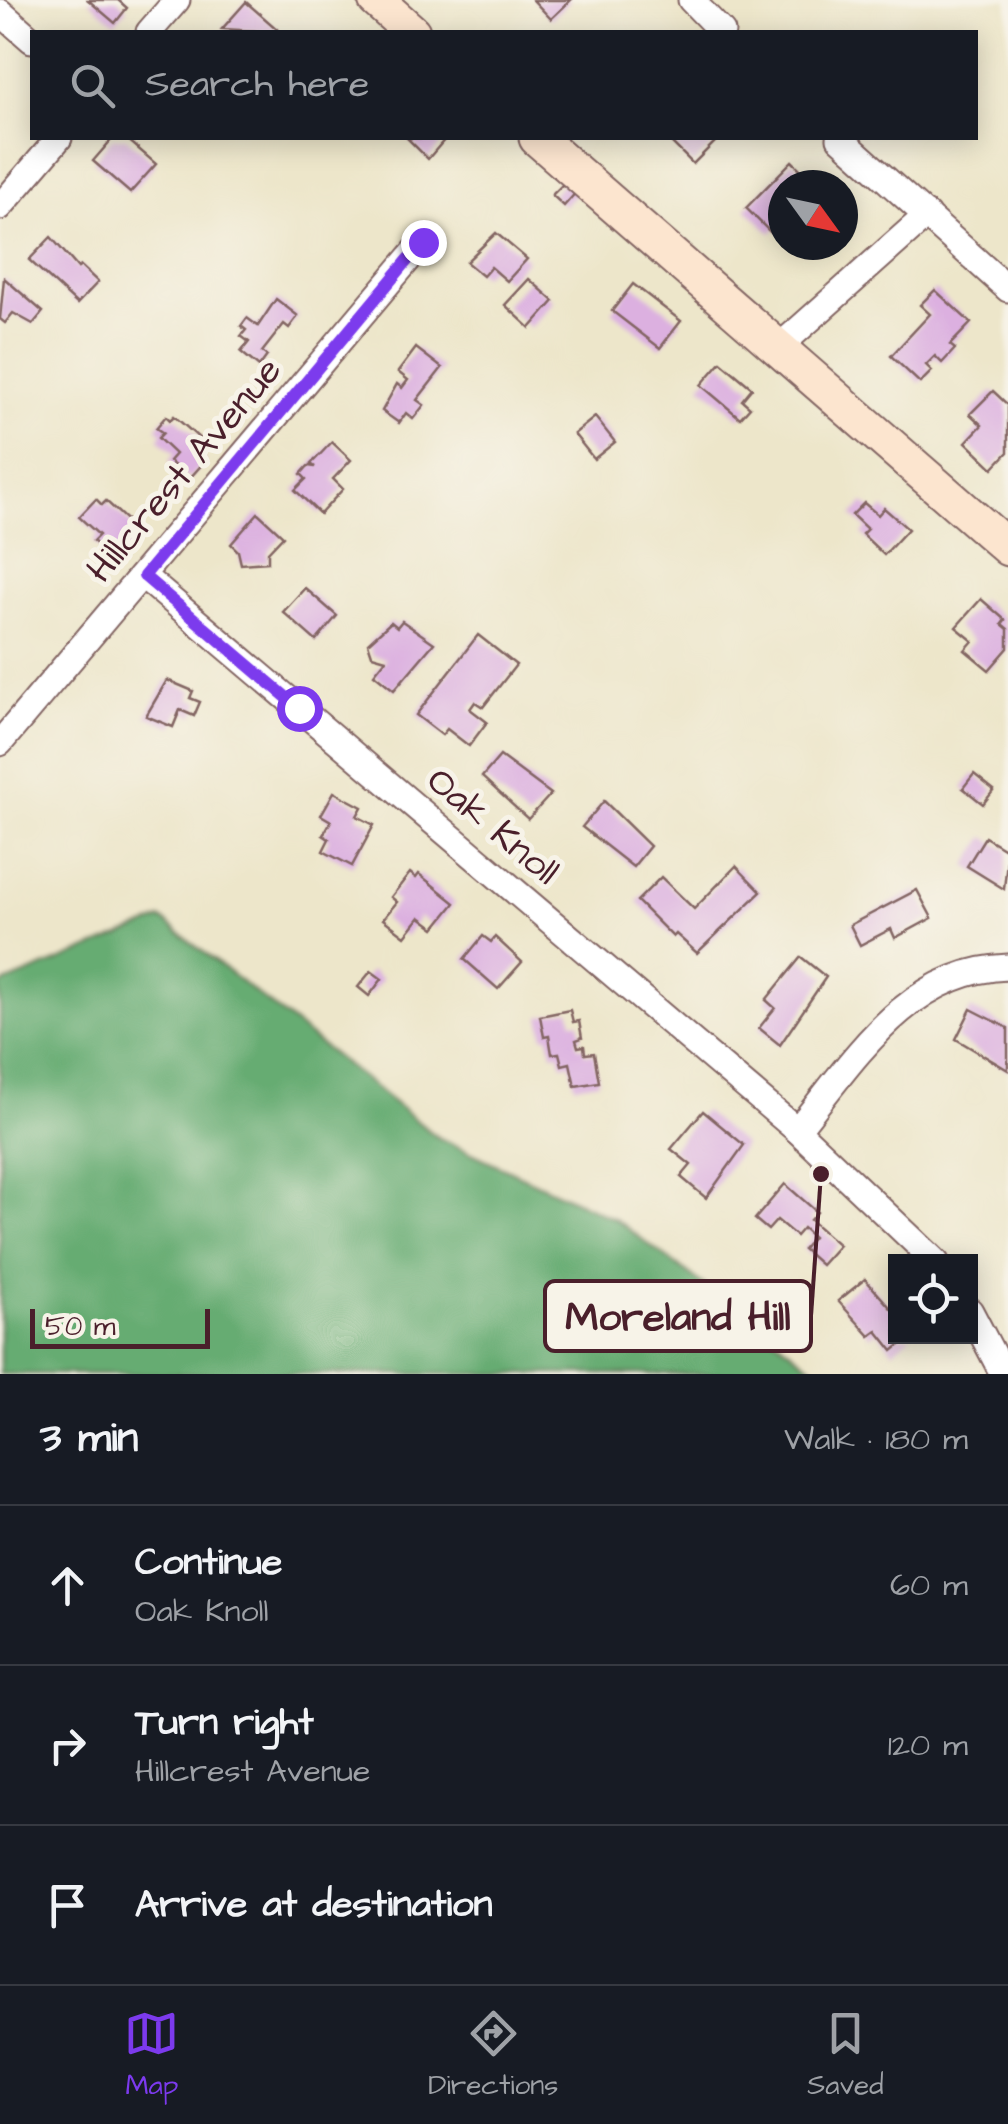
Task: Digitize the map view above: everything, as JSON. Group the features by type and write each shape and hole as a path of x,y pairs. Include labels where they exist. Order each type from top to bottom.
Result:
{"street":[{"path":"150,30 176,0"},
{"path":"376,0 410,30"},
{"path":"692,0 720,30"},
{"path":"0,12 30,38"},
{"path":"0,207 57,140"},
{"path":"539,140 1008,548"},
{"path":"842,140 1008,288"},
{"path":"780,346 927,215"},
{"name":"Hillcrest Avenue","path":"0,743 423,242"},
{"name":"Oak Knoll","path":"144,576 797,1130 928,1254"},
{"path":"797,1130 876,1032 909,1002 944,980 978,968 1008,967"},
{"path":"978,1326 1003,1374"}],"green space":[{"path":"162,919 437,1137 615,1219 823,1374 0,1374 0,985"}],"building":[{"path":"88,0 118,0 127,8 115,23"},
{"path":"533,0 571,0 551,19"},
{"path":"246,2 277,29 239,30 222,29"},
{"path":"111,140 128,140 156,164 130,193 93,161"},
{"path":"409,140 444,140 428,159"},
{"path":"669,140 716,141 693,164"},
{"path":"792,161 801,170 783,170"},
{"path":"566,181 577,191 564,206 552,195"},
{"path":"768,186 768,230 746,208"},
{"path":"496,233 527,259 507,281 491,267 483,276 466,262"},
{"path":"51,237 78,268 81,266 98,282 77,304 29,260"},
{"path":"4,278 43,312 33,324 13,313 5,323 0,319"},
{"path":"529,279 554,301 530,328 505,305"},
{"path":"633,284 681,321 660,348 612,311"},
{"path":"935,290 971,323 950,345 955,349 942,363 935,356 926,365 932,371 920,383 891,356 930,314 920,305"},
{"path":"276,299 298,316 289,328 284,324 262,352 267,356 259,367 241,352 249,342 241,336 246,330 241,326 247,318 258,326"},
{"path":"416,348 442,368 417,400 424,405 413,419 406,413 399,423 382,411 397,384 402,388 408,380 398,372"},
{"path":"721,362 752,388 742,400 750,407 740,418 701,385"},
{"path":"993,391 1008,405 1008,452 993,468 966,442 982,425 970,414"},
{"path":"166,416 170,420 174,416 207,445 198,455 205,461 189,479 169,461 175,454 158,438 163,433 156,428"},
{"path":"595,417 615,442 594,459 574,434"},
{"path":"332,442 351,460 333,479 343,489 320,514 295,490 306,479 301,474 308,466 315,467 311,464"},
{"path":"96,499 102,505 106,501 135,528 125,538 132,545 117,562 93,541 99,535 79,517"},
{"path":"864,503 878,515 884,508 908,529 884,555 862,534 867,529 852,515"},
{"path":"258,513 283,536 268,552 268,562 241,564 238,551 231,544"},
{"path":"305,588 337,616 316,641 283,612"},
{"path":"981,599 1005,620 1002,624 1008,629 1008,648 989,670 965,650 973,641 956,627"},
{"path":"402,621 434,643 394,690 374,674 386,659 372,655 368,643 391,622 397,627"},
{"path":"478,635 516,665 483,707 475,702 470,709 487,722 469,746 447,729 442,735 416,715"},
{"path":"167,680 193,691 190,698 200,702 194,716 180,710 173,727 146,716"},
{"path":"500,756 551,794 528,819 482,777"},
{"path":"974,774 994,790 983,804 963,788"},
{"path":"334,792 362,807 357,816 374,825 352,866 323,851 329,839 323,835 331,821 321,815"},
{"path":"604,801 650,846 633,867 582,827"},
{"path":"985,837 1008,851 1004,889 967,866"},
{"path":"736,866 761,892 697,953 676,934 673,937 637,901 661,877 694,909"},
{"path":"410,873 416,878 419,874 455,903 435,928 420,917 405,936 383,919 397,902 391,897"},
{"path":"917,890 932,918 895,938 891,929 860,945 850,925"},
{"path":"483,936 491,942 495,937 522,962 498,989 464,959"},
{"path":"801,957 826,977 780,1045 759,1028 775,1008 766,1000"},
{"path":"371,971 382,979 369,996 358,987"},
{"path":"971,1009 1008,1028 1008,1070 956,1039"},
{"path":"570,1010 573,1022 579,1021 582,1038 576,1040 578,1047 584,1046 585,1054 594,1053 599,1082 575,1086 570,1063 562,1065 559,1053 552,1054 549,1036 544,1037 540,1016"},
{"path":"703,1111 744,1145 706,1198 681,1177 691,1165 671,1149"},
{"path":"785,1184 817,1212 810,1220 839,1245 821,1265 803,1249 813,1237 803,1228 796,1236 777,1220 768,1230 755,1219"},
{"path":"865,1279 888,1305 888,1344 901,1344 893,1351 877,1331 870,1336 838,1301"}],"place":[{"name":"Moreland Hill","path":"821,1174"}],"route":[{"path":"299,708 144,576 423,242"}]}
